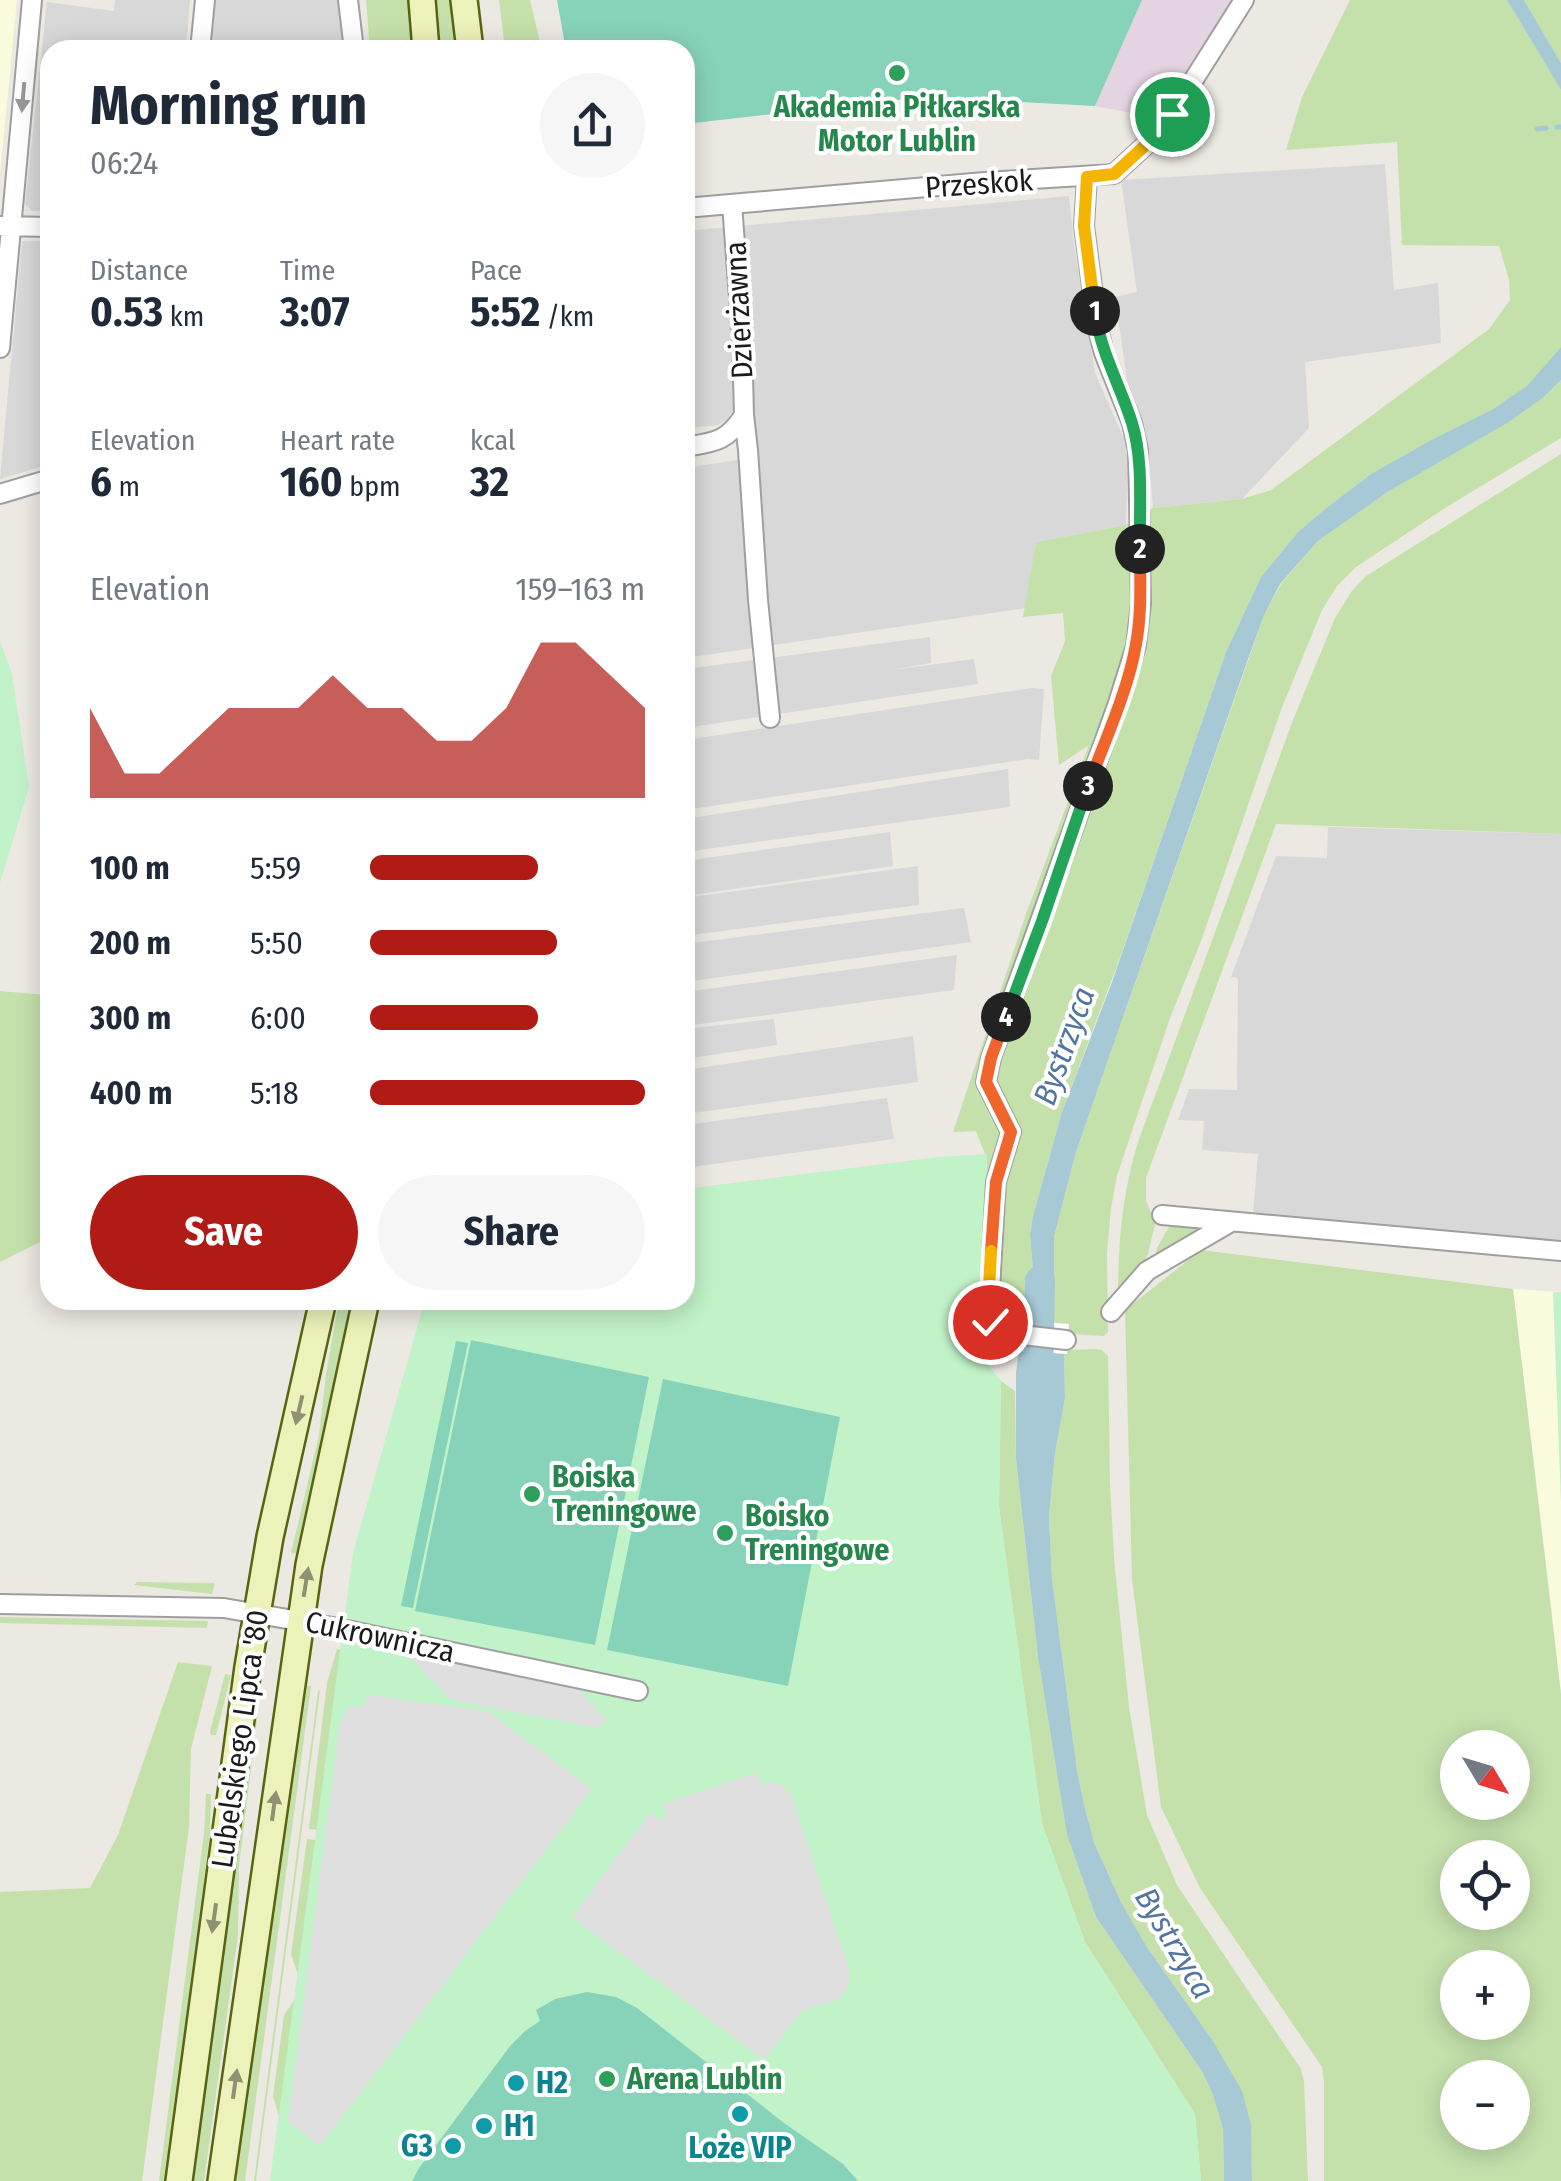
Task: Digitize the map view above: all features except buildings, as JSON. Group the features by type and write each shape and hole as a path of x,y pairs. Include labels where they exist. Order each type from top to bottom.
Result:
{"main road":[{"path":"422,0 425,40"},
{"path":"464,0 469,40"},
{"name":"Lubelskiego Lipca '80","path":"178,2181 248,1667 270,1537 321,1310"},
{"name":"Lubelskiego Lipca '80","path":"221,2181 309,1565 364,1310"}],"street":[{"path":"0,348 6,226 32,0"},
{"path":"201,40 205,0"},
{"path":"348,0 353,40"},
{"name":"Przeskok","path":"695,207 1114,174 1172,114 1244,0"},
{"path":"1066,1340 1004,1333 990,1322 996,1182 1011,1132 986,1082 991,1058 1136,646 1140,603 1138,450 1097,325 1084,226 1087,177"},
{"name":"Dzierżawna","path":"732,204 744,415 770,718"},
{"path":"6,226 40,226"},
{"path":"695,445 718,442 734,430 744,415"},
{"path":"0,494 40,482"},
{"path":"1162,1214 1561,1251"},
{"path":"1111,1312 1147,1271 1231,1222"},
{"name":"Cukrownicza","path":"0,1604 215,1608 300,1621 638,1691"}],"shaded area":[{"path":"0,0 17,0 0,174"},
{"path":"115,0 190,0 187,40 43,40 47,2 114,11"},
{"path":"215,0 337,0 342,40 212,40"},
{"path":"1142,0 1233,0 1156,118 1095,106"},
{"path":"40,66 40,211 32,211 25,204"},
{"path":"1385,164 1394,290 1438,283 1441,343 1305,362 1309,428 1242,499 1153,508 1148,446 1128,386 1115,297 1137,292 1121,180"},
{"path":"1069,196 1095,373 1128,448 1126,525 1036,542 1026,608 695,657 695,466 738,460 735,408 718,425 695,427 695,230"},
{"path":"22,241 40,241 40,467 0,479"},
{"path":"930,637 931,663 891,670 974,659 978,684 695,726 695,668"},
{"path":"1044,689 1039,760 695,809 695,739"},
{"path":"1008,769 1010,807 695,851 695,817"},
{"path":"1328,827 1561,834 1561,1240 1253,1215 1258,1154 1202,1150 1204,1121 1178,1120 1189,1089 1237,1090 1238,978 1231,977 1276,856 1327,858"},
{"path":"890,832 893,866 695,895 695,860"},
{"path":"918,866 919,905 695,935 695,897"},
{"path":"964,908 971,942 695,981 695,943"},
{"path":"957,955 954,990 695,1025 695,991"},
{"path":"774,1019 777,1045 695,1057 695,1028"},
{"path":"913,1036 918,1082 695,1113 695,1069"},
{"path":"887,1098 894,1139 695,1167 695,1124"},
{"path":"1513,1289 1561,1292 1561,1694 1550,1596"},
{"path":"409,1656 579,1689 606,1721 598,1728 451,1700"},
{"path":"367,1695 487,1711 592,1789 320,2146 288,2122 340,1722 348,1707 365,1706"},
{"path":"756,1773 760,1785 780,1785 791,1794 850,1973 842,1995 801,2011 764,2060 572,1917 650,1813 660,1820 667,1815 663,1804"}],"green space":[{"path":"366,0 410,0 413,40 369,40"},
{"path":"437,0 452,0 455,40 440,40"},
{"path":"499,0 530,0 540,40 504,40"},
{"name":"Akademia Piłkarska Motor Lublin","path":"557,0 1142,0 1095,106 925,97 695,123 695,40 564,40"},
{"path":"1350,0 1507,0 1561,90 1561,347 1528,386 1371,474 1325,509 1298,532 1261,577 1226,652 1062,1112 1030,1234 1030,1322 981,1319 987,1159 976,1131 953,1132 1026,914 1089,745 1059,765 1051,676 1065,641 1063,613 1023,617 1036,542 1126,525 1153,508 1242,499 1271,490 1489,329 1510,300 1509,280 1499,246 1402,245 1397,142 1286,150 1302,97"},
{"path":"1524,0 1561,0 1561,63"},
{"path":"1561,380 1561,438 1356,567 1337,586 1322,610 1281,710 1117,1176 1107,1253 1108,1332 1104,1336 1069,1334 1069,1324 1054,1323 1054,1237 1076,1152 1264,615 1281,584 1318,541 1389,491 1544,397"},
{"path":"1561,454 1561,834 1276,824 1146,1178 1146,1200 1155,1224 1148,1254 1118,1298 1122,1219 1138,1142 1293,720 1335,618 1366,576"},
{"path":"0,641 12,674 29,787 0,883"},
{"path":"0,991 40,994 40,1242 0,1262"},
{"path":"987,1154 979,1354 1001,1381 999,1507 1042,1824 1085,1942 1195,2114 1201,2181 270,2181 353,1553 422,1310 695,1310 695,1188"},
{"path":"1170,1225 1210,1230 1154,1261"},
{"path":"1201,1250 1513,1289 1561,1694 1561,2181 1324,2181 1322,2067 1200,1888 1161,1807 1132,1579 1125,1310"},
{"path":"1553,1292 1561,1292 1561,1503"},
{"path":"337,1310 349,1310 296,1554 291,1553 319,1435"},
{"name":"Boiska Treningowe","path":"471,1340 649,1377 595,1645 415,1611"},
{"path":"456,1341 468,1343 413,1608 401,1606"},
{"path":"1094,1349 1108,1356 1114,1558 1129,1707 1147,1815 1177,1885 1301,2069 1308,2181 1252,2181 1252,2163 1213,2041 1147,1947 1121,1902 1095,1845 1086,1813 1052,1579 1049,1516 1065,1398 1064,1353"},
{"name":"Boisko Treningowe","path":"663,1379 840,1417 788,1686 607,1650"},
{"path":"1001,1381 1015,1391 1016,1460 1038,1657 1067,1835 1096,1917 1203,2073 1213,2095 1223,2129 1224,2181 1201,2181 1195,2114 1085,1942 1042,1824 999,1507"},
{"path":"215,1583 212,1594 134,1585"},
{"path":"0,1617 208,1621 207,1628 0,1623"},
{"path":"337,1649 358,1653 326,1831 309,1829 327,1683"},
{"path":"178,1662 212,1666 191,1749 189,1827 142,2181 0,2181 0,1892 90,1888 118,1835"},
{"path":"225,1674 231,1675 216,1735 211,1735 210,1732"},
{"path":"257,1679 262,1679 239,1867 238,1935 204,2181 193,2181"},
{"path":"307,1686 311,1686 245,2181 233,2181 269,1916 280,1874"},
{"path":"318,1691 256,2181 254,2181"},
{"path":"206,1794 211,1794 210,1833 165,2181 159,2181 204,1833"},
{"path":"307,1839 323,1841 300,1981 291,1954"},
{"path":"300,1992 282,2127 273,2096 284,2015"},
{"name":"Arena Lublin","path":"587,1992 616,1997 637,2008 843,2164 858,2181 412,2181 511,2045 540,2021 536,2010 555,1999"}],"water":[{"path":"1507,0 1524,0 1561,63 1561,90"},
{"path":"1561,347 1561,380 1544,397 1507,423 1389,491 1318,541 1280,584 1248,659 1076,1152 1054,1237 1054,1323 1030,1322 1030,1234 1062,1112 1111,985 1226,652 1261,577 1298,532 1325,509 1371,474 1493,409 1527,386"},
{"path":"1019,1351 1064,1353 1065,1398 1049,1516 1052,1579 1086,1813 1095,1845 1121,1902 1242,2091 1251,2124 1252,2181 1224,2181 1223,2129 1213,2095 1203,2073 1096,1917 1067,1835 1038,1657 1016,1459"}],"pier":[{"path":"1021,1321 1069,1324 1067,1354 1019,1351"}],"waterway":[{"path":"1537,129 1546,128"},
{"name":"Bystrzyca","path":"1038,1390 1040,1281"}],"place":[{"name":"Akademia Piłkarska Motor Lublin","path":"897,73"},
{"name":"Boiska Treningowe","path":"532,1494"},
{"name":"Boisko Treningowe","path":"725,1533"},
{"name":"Arena Lublin","path":"607,2079"},
{"name":"H2","path":"516,2083"},
{"name":"Loże VIP","path":"740,2114"},
{"name":"H1","path":"484,2126"},
{"name":"G3","path":"453,2146"}],"route":[{"path":"990,1322 996,1182 1011,1132 986,1082 991,1058 1118,706 1136,646 1140,603 1138,450 1097,325 1084,226 1087,177 1114,174 1172,114"}]}
